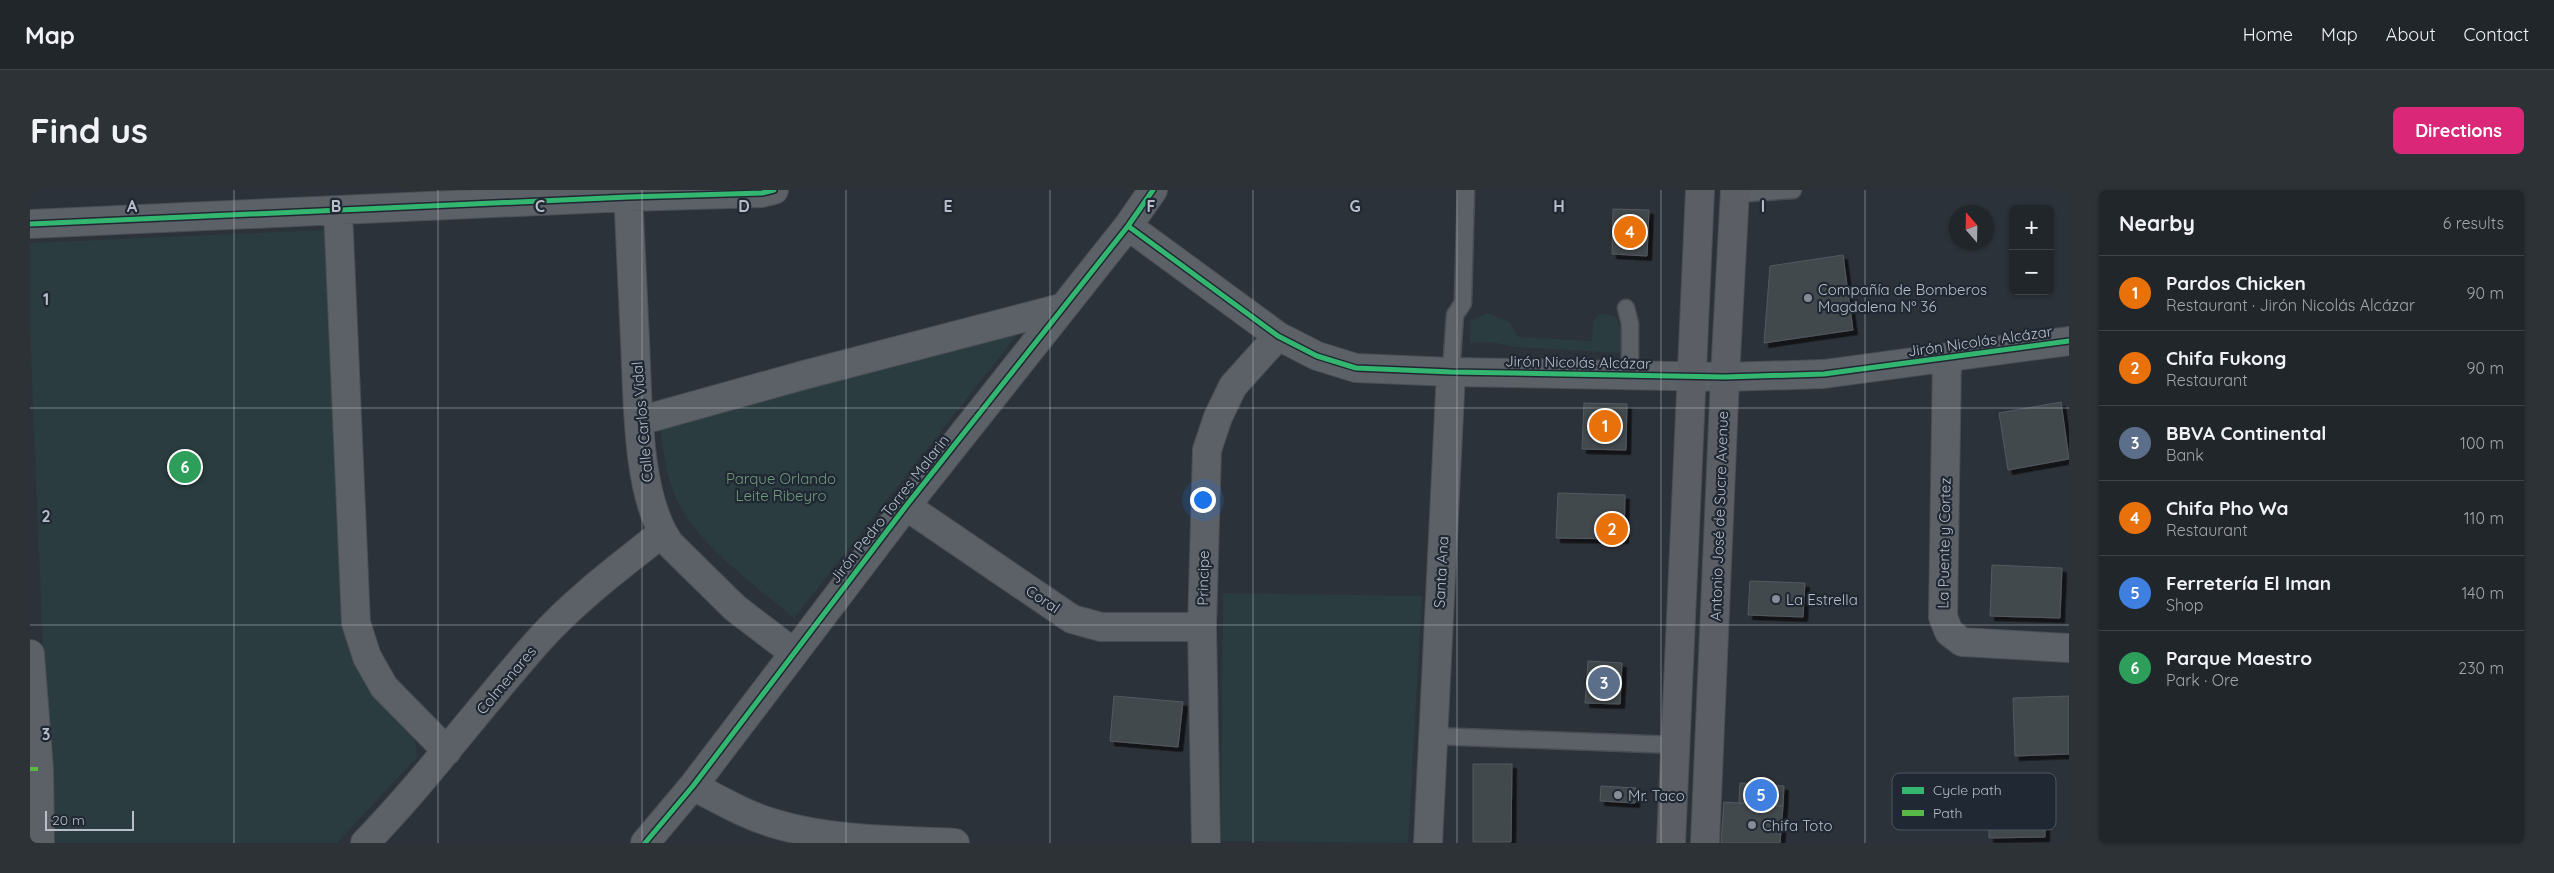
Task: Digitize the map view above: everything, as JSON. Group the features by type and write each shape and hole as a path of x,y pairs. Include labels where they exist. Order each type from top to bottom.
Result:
{"main road":[{"path":"1671,843 1700,190"},
{"name":"Antonio José de Sucre Avenue","path":"1705,843 1735,192"}],"street":[{"path":"30,224 338,211 628,193 762,193 774,190"},
{"name":"Jirón Pedro Torres Malarin","path":"645,843 693,786 906,506 1061,308 1128,226 1153,190"},
{"name":"Calle Carlos Vidal","path":"628,193 639,421 648,490 662,533 670,544 736,608 794,653"},
{"path":"338,211 356,623 367,657 384,687 447,751"},
{"name":"Jirón Nicolás Alcázar","path":"1128,226 1278,336 1317,356 1356,368 1451,372 1725,377 1824,374 2069,341"},
{"path":"639,421 804,374 1061,308"},
{"name":"Principe","path":"1206,843 1202,628 1207,450 1218,417 1234,386 1278,336"},
{"name":"La Puente y Cortez","path":"1946,359 1943,617 1949,632 1962,642 2069,648"},
{"name":"Santa Ana","path":"1428,843 1451,372"},
{"name":"Coral","path":"906,506 1072,619 1101,627 1202,628"},
{"name":"Colmenares","path":"365,843 447,751 541,638 566,612 662,533"},
{"path":"30,654 40,843"},
{"path":"693,786 734,808 777,824 868,838 956,843"}],"lane":[{"name":"Santa Ana","path":"1451,372 1455,315 1463,303 1466,190"},
{"path":"1735,192 1793,190"},
{"path":"1626,308 1630,324 1630,375"},
{"path":"1434,736 1676,745"}],"green space":[{"path":"324,230 341,604 349,645 371,690 415,740 417,757 337,843 51,843 30,330 30,243"},
{"path":"1487,313 1510,322 1518,337 1592,341 1593,321 1602,313 1617,318 1621,332 1621,353 1514,347 1492,342 1470,343 1470,321"},
{"name":"Parque Orlando Leite Ribeyro","path":"1027,322 794,618 712,548 686,516 676,498 667,472 660,427"},
{"path":"1223,593 1422,596 1408,843 1221,841"}],"building":[{"path":"1613,209 1649,210 1647,256 1612,254"},
{"name":"Compañía de Bomberos Magdalena Nº 36","path":"1843,255 1853,330 1764,343 1770,266"},
{"path":"2061,402 2069,459 2008,470 1999,413"},
{"path":"1584,403 1627,404 1626,450 1582,449"},
{"path":"1558,493 1625,495 1624,539 1556,538"},
{"path":"1992,565 2062,568 2060,618 1990,616"},
{"name":"La Estrella","path":"1750,581 1805,583 1803,617 1748,615"},
{"path":"1588,661 1622,663 1620,704 1585,703"},
{"path":"1114,696 1183,702 1178,747 1110,741"},
{"path":"2069,696 2069,754 2015,756 2013,698"},
{"path":"1473,764 1512,764 1511,842 1473,842"},
{"path":"1740,783 1784,786 1783,806 1739,803"},
{"name":"Mr. Taco","path":"1601,786 1636,788 1635,803 1600,801"},
{"name":"Chifa Toto","path":"1724,802 1783,806 1780,843 1721,843"},
{"path":"1989,830 2045,830 2045,837 1989,838"}],"marked path":[{"path":"30,769 39,769"}],"cycle path":[{"path":"30,224 628,197 762,193 774,190"},
{"path":"645,843 693,786 906,506 1128,226 1153,190"},
{"path":"1128,226 1278,336 1317,356 1356,368 1451,372 1725,377 1824,374 2069,341"}],"place":[{"name":"Chifa Pho Wa","path":"1630,232"},
{"name":"Compañía de Bomberos Magdalena Nº 36","path":"1808,298"},
{"name":"Pardos Chicken","path":"1605,426"},
{"name":"Parque Maestro","path":"185,467"},
{"name":"Chifa Fukong","path":"1612,529"},
{"name":"La Estrella","path":"1776,599"},
{"name":"BBVA Continental","path":"1604,683"},
{"name":"Mr. Taco","path":"1618,795"},
{"name":"Ferretería El Iman","path":"1761,795"},
{"name":"Chifa Toto","path":"1752,825"}]}
